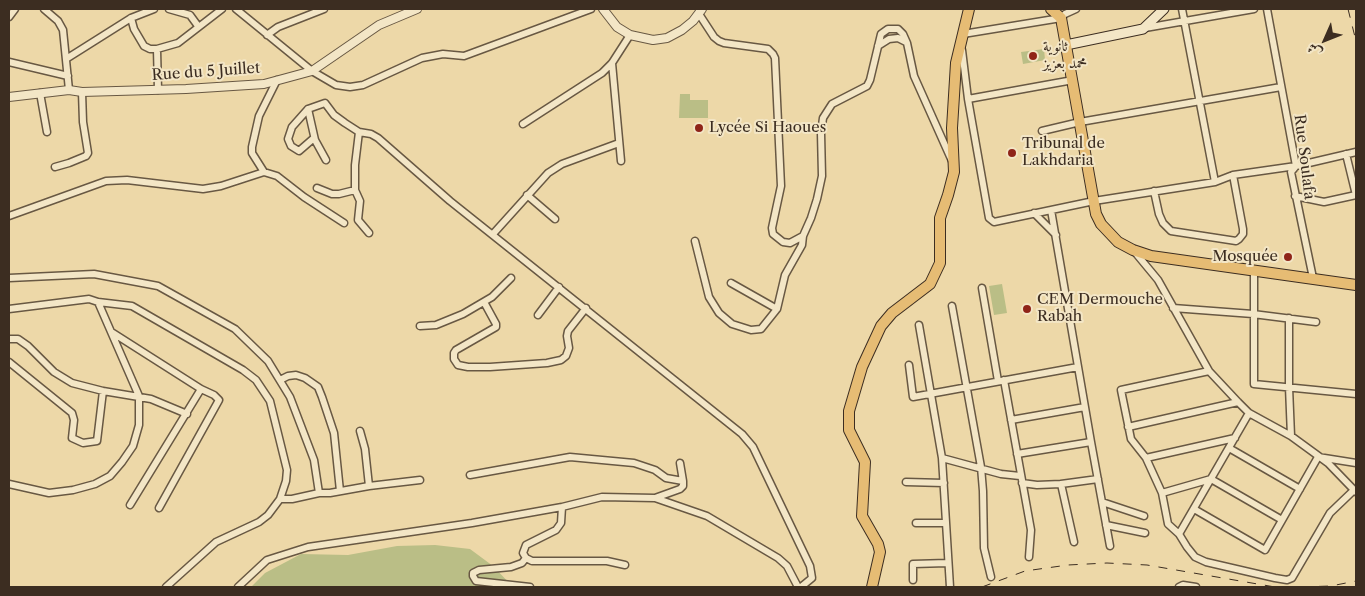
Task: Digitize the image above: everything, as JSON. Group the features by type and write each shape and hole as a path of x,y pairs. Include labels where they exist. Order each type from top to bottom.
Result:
{"main road":[{"path":"872,587 880,552 878,544 862,516 864,462 849,430 849,411 862,367 881,326 892,313 930,284 940,263 940,218 954,172 952,128 956,63 969,9"},
{"path":"1051,9 1061,18 1096,214 1109,234 1118,242 1133,250 1151,256 1356,285"},
{"path":"1066,44 1143,29 1164,9"}],"street":[{"path":"9,17 15,9"},
{"path":"44,9 58,21 63,30 69,90"},
{"path":"66,59 131,18 154,9"},
{"path":"169,9 190,14 198,26"},
{"path":"131,18 134,29 144,46 157,49 178,43 222,9"},
{"path":"236,9 312,70 336,85 350,87 363,85 422,58 443,54 464,56 591,9"},
{"path":"267,35 278,27 324,9"},
{"name":"Rue du 5 Juillet","path":"9,97 69,90 82,92 158,90 264,84 312,70 379,25 417,9"},
{"path":"603,9 617,27 630,35 653,40 667,38 682,30 701,11 714,37 724,44 768,49 773,54 775,58 781,186 772,228 773,234 783,242 790,243 803,236"},
{"path":"1076,9 1066,13 1061,18 962,39 968,100 989,218 994,222 1094,201 1215,182 1233,175 1296,166 1356,152"},
{"path":"1182,9 1215,182"},
{"path":"1143,29 1254,9"},
{"name":"Rue Soulafa","path":"1267,9 1296,166 1291,172 1295,196 1313,278"},
{"path":"695,241 709,297 719,313 732,324 751,330 761,329 777,309 785,275 802,246 803,236 818,198 822,176 821,133 823,118 832,104 867,86 881,34 888,29 901,30 907,43 914,76 954,166"},
{"path":"523,124 602,73 612,63 630,35"},
{"path":"877,47 889,39 898,38 907,43"},
{"path":"157,49 158,90"},
{"path":"9,62 68,76"},
{"path":"612,63 621,161"},
{"path":"264,172 252,153 252,147 259,116 277,80"},
{"path":"968,100 1073,80"},
{"path":"1042,131 1080,122 1281,87"},
{"path":"55,167 87,155 82,92"},
{"path":"40,93 47,132"},
{"path":"238,587 267,560 308,547 472,523 562,507 602,497 656,498 707,516 773,554 787,566 799,587 810,580 812,571 799,540 753,447 742,434 450,201 378,138 371,134 359,132 334,115 325,103 308,109 292,127 288,139 291,146 299,150 314,138"},
{"path":"308,109 314,138 326,160"},
{"path":"359,132 355,165 355,190 360,201 358,220 369,234"},
{"path":"493,234 548,173 562,164 619,143"},
{"path":"1295,196 1324,202 1356,195 1346,154"},
{"path":"9,216 106,181 127,180 203,189 221,186 264,172 278,176 304,197 344,223"},
{"path":"1154,191 1163,223 1172,231 1236,241 1243,234 1243,229 1233,175"},
{"path":"317,188 332,194 355,190"},
{"path":"527,196 555,220"},
{"path":"1051,210 1084,408 1110,546"},
{"path":"1034,213 1056,235"},
{"path":"1133,250 1158,280 1209,371 1249,413 1291,436 1328,463 1355,491 1330,513 1292,578 1287,580 1206,562 1195,557 1186,547 1180,534 1168,524 1162,493 1146,458 1131,439 1121,390 1209,371"},
{"path":"1254,270 1254,384 1356,394"},
{"path":"9,278 94,274 158,286 235,330 268,360 290,397 314,460 319,493"},
{"path":"420,326 443,322 484,302 497,294 511,278"},
{"path":"731,283 777,309"},
{"path":"538,315 559,287"},
{"path":"982,288 1011,420 1031,530 1029,557"},
{"path":"9,309 90,299 98,302 132,306 243,370 256,380 270,401 286,470 286,482 280,499 268,515 259,522 216,542 166,587"},
{"path":"9,484 49,493 88,486 110,476 132,446 139,426 139,396 98,302"},
{"path":"484,302 496,327 456,350 454,359 458,365 490,367 547,363 561,360 566,356 569,348 568,331 586,308"},
{"path":"952,306 981,468 984,548 991,577"},
{"path":"1173,308 1253,314 1316,322"},
{"path":"1290,318 1289,387 1291,436"},
{"path":"919,325 942,458 947,564 950,587"},
{"path":"112,332 201,389 214,395 219,400 159,508"},
{"path":"9,339 18,339 28,346 54,372 72,383 103,391 151,399 187,414"},
{"path":"9,362 72,413 74,420 72,438 83,444 97,441 103,391"},
{"path":"909,365 913,397 1078,367"},
{"path":"280,380 296,375 305,378 318,387 334,433 340,492"},
{"path":"130,505 201,389"},
{"path":"1128,427 1238,402"},
{"path":"1011,420 1084,408"},
{"path":"1180,534 1249,413"},
{"path":"360,431 365,449 369,486"},
{"path":"1146,458 1235,438"},
{"path":"1017,454 1090,442"},
{"path":"1229,448 1300,489"},
{"path":"470,475 570,457 634,463 655,470 666,478 683,481"},
{"path":"1318,457 1356,463"},
{"path":"1194,509 1265,550 1318,457"},
{"path":"942,458 1037,485 1098,479"},
{"path":"1347,462 1356,468"},
{"path":"656,498 680,489 683,486 680,463"},
{"path":"1162,493 1211,479 1282,520"},
{"path":"280,499 292,499 319,493 340,492 369,486 420,480"},
{"path":"906,482 944,483"},
{"path":"1061,484 1074,542"},
{"path":"1102,502 1144,516"},
{"path":"562,507 561,523 556,530 526,546 523,553 526,558 532,561 607,561 625,564"},
{"path":"916,523 945,523"},
{"path":"1106,525 1145,533"},
{"path":"526,558 522,563 511,567 479,570 473,573 473,576 476,581 530,587"},
{"path":"913,580 913,564 947,564"},
{"path":"1179,587 1183,585 1196,587"}],"green space":[{"path":"1044,49 1045,60 1023,64 1021,52"},
{"path":"680,94 690,94 690,100 708,100 708,118 679,118"},
{"path":"1002,284 1007,313 994,315 989,286"},
{"path":"435,545 470,549 493,566 513,587 251,587 265,573 301,554 348,555 397,546"}],"railway":[{"path":"1348,9 1356,41"},
{"path":"982,587 1025,571 1068,565 1107,563 1147,565 1275,587"},
{"path":"1301,587 1331,586 1356,581"}],"place":[{"name":"ثانوية محمد بعزيز","path":"1033,56"},
{"name":"Lycée Si Haoues","path":"699,128"},
{"name":"Tribunal de Lakhdaria","path":"1012,153"},
{"name":"Mosquée","path":"1288,257"},
{"name":"CEM Dermouche Rabah","path":"1027,309"}]}
